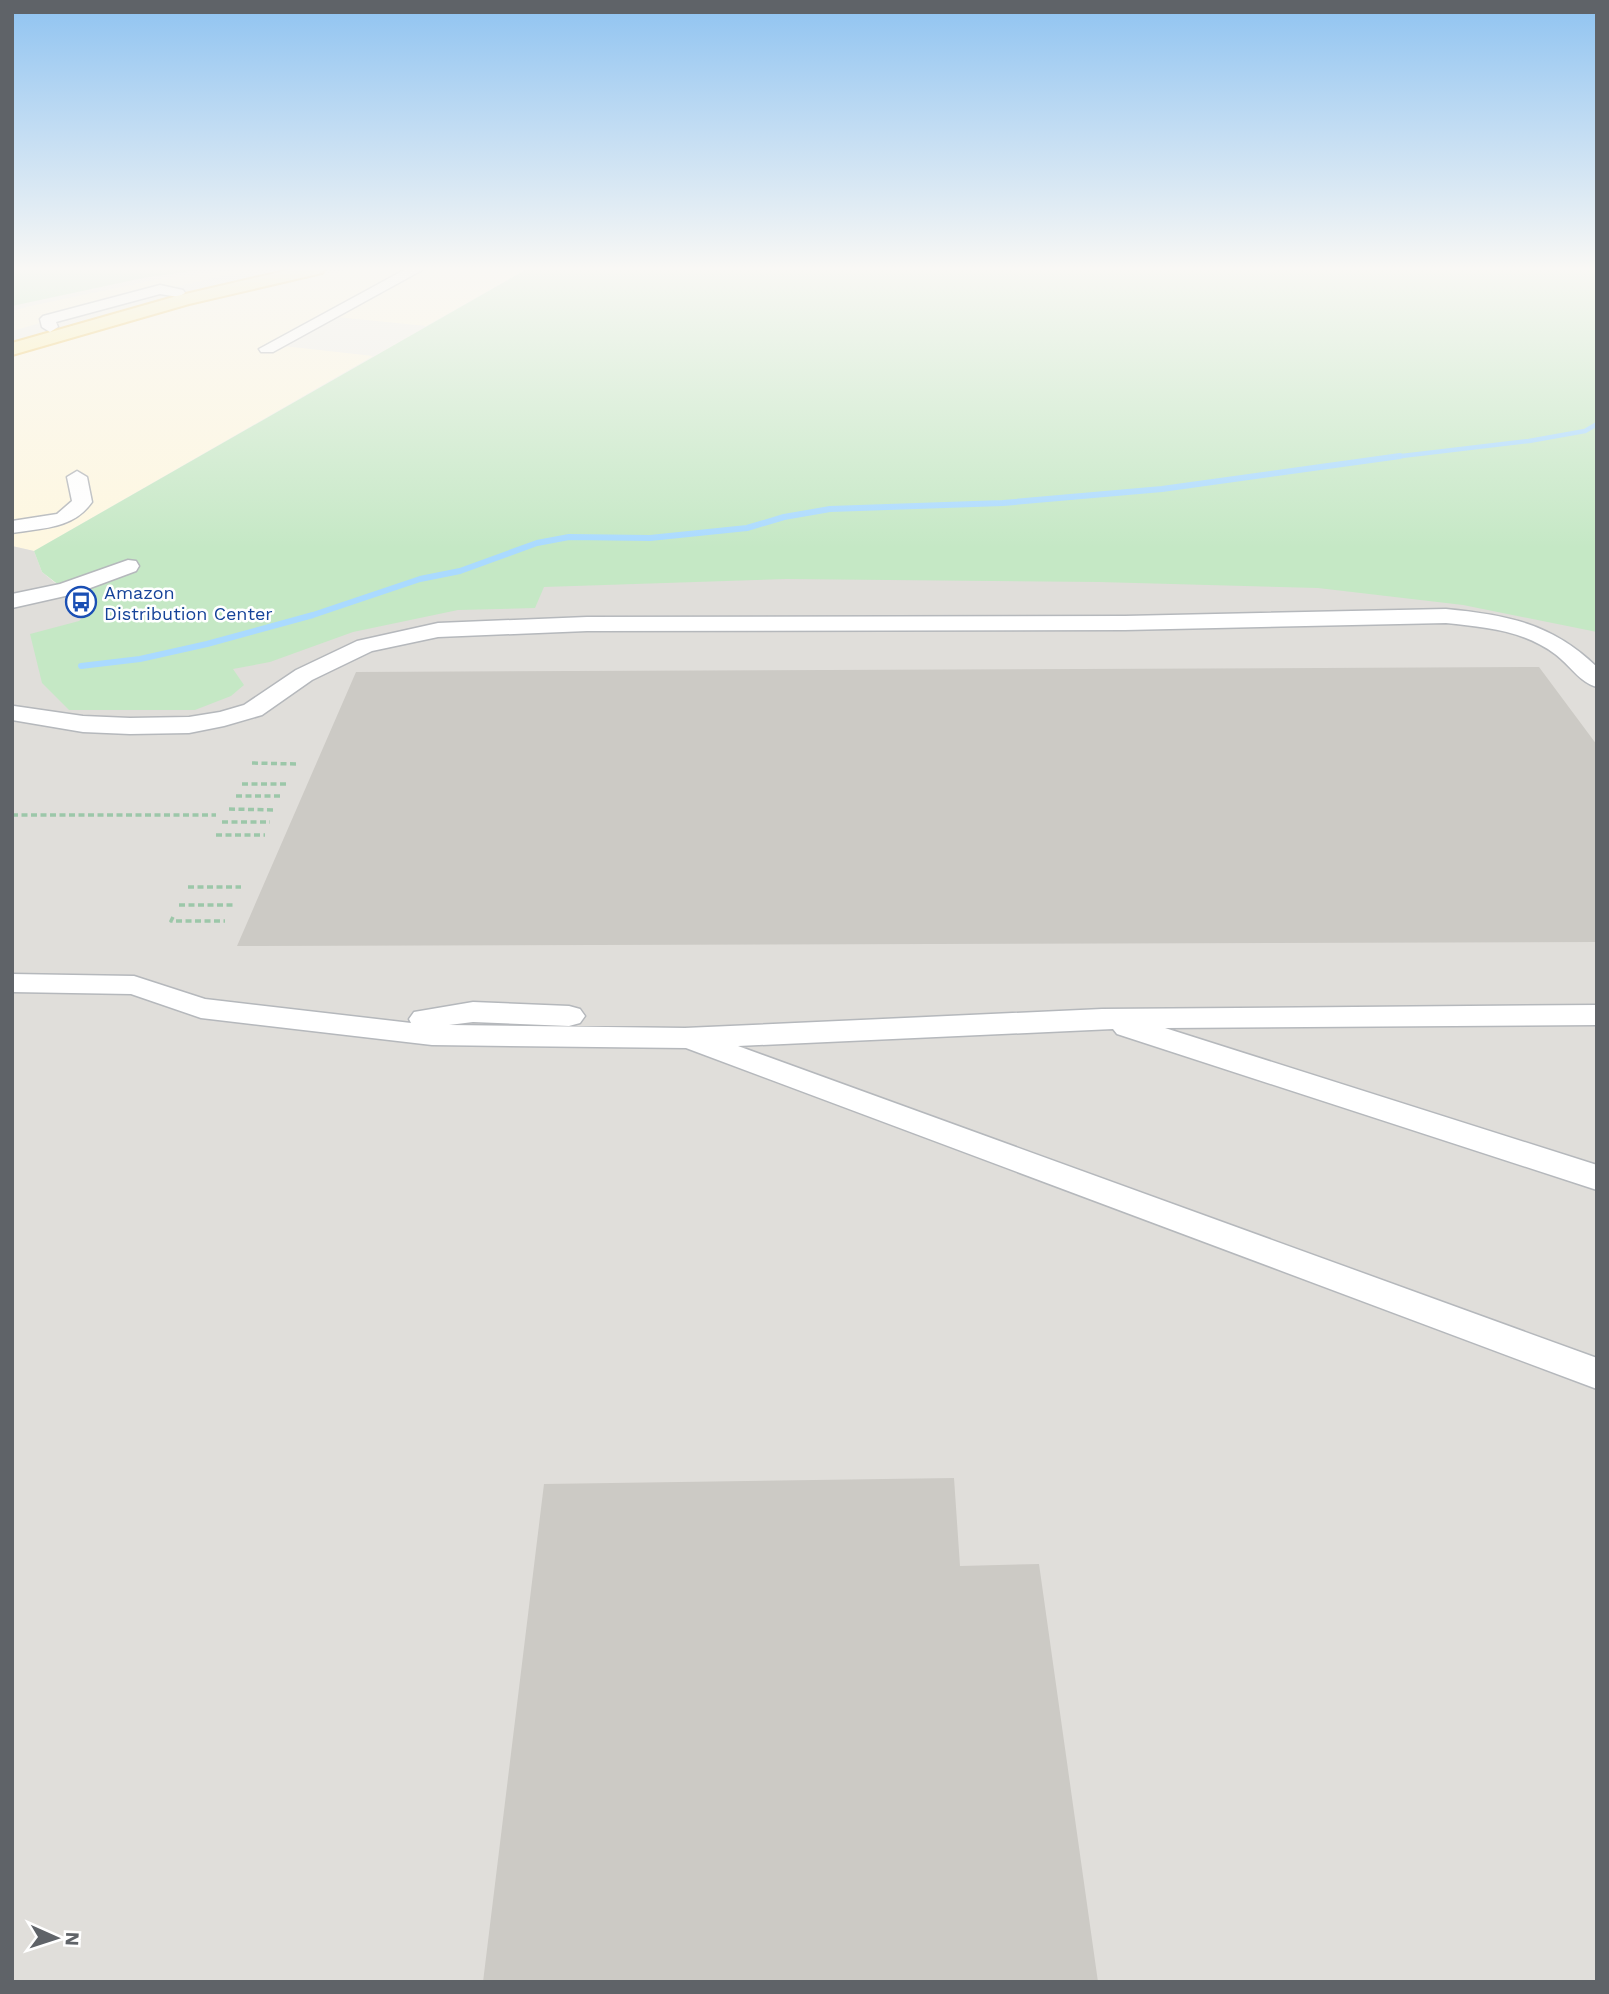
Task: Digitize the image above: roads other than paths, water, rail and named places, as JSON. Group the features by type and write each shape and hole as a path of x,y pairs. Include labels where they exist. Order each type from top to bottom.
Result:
{"street":[{"path":"12,527 63,519 82,502 76,477"},
{"path":"12,601 66,589 128,566"},
{"path":"14,713 83,724 189,725 253,710 304,675 365,646 438,630 568,626 1125,623 1446,616 1492,620 1528,631 1563,648 1597,680"},
{"path":"12,983 134,985 201,1008 432,1035 685,1038 1102,1019 1597,1015"},
{"path":"1102,1019 1597,1178"},
{"path":"685,1038 1597,1374"}],"waterway":[{"path":"1389,458 1529,441 1585,431 1597,424"},
{"path":"1389,458 1400,456"},
{"path":"81,666 140,659 207,644 313,615 420,579 460,571 537,543 569,537 650,538 747,528 784,517 830,509 1003,503 1162,489 1389,458"}],"place":[{"name":"Amazon Distribution Center","path":"81,602"}]}
